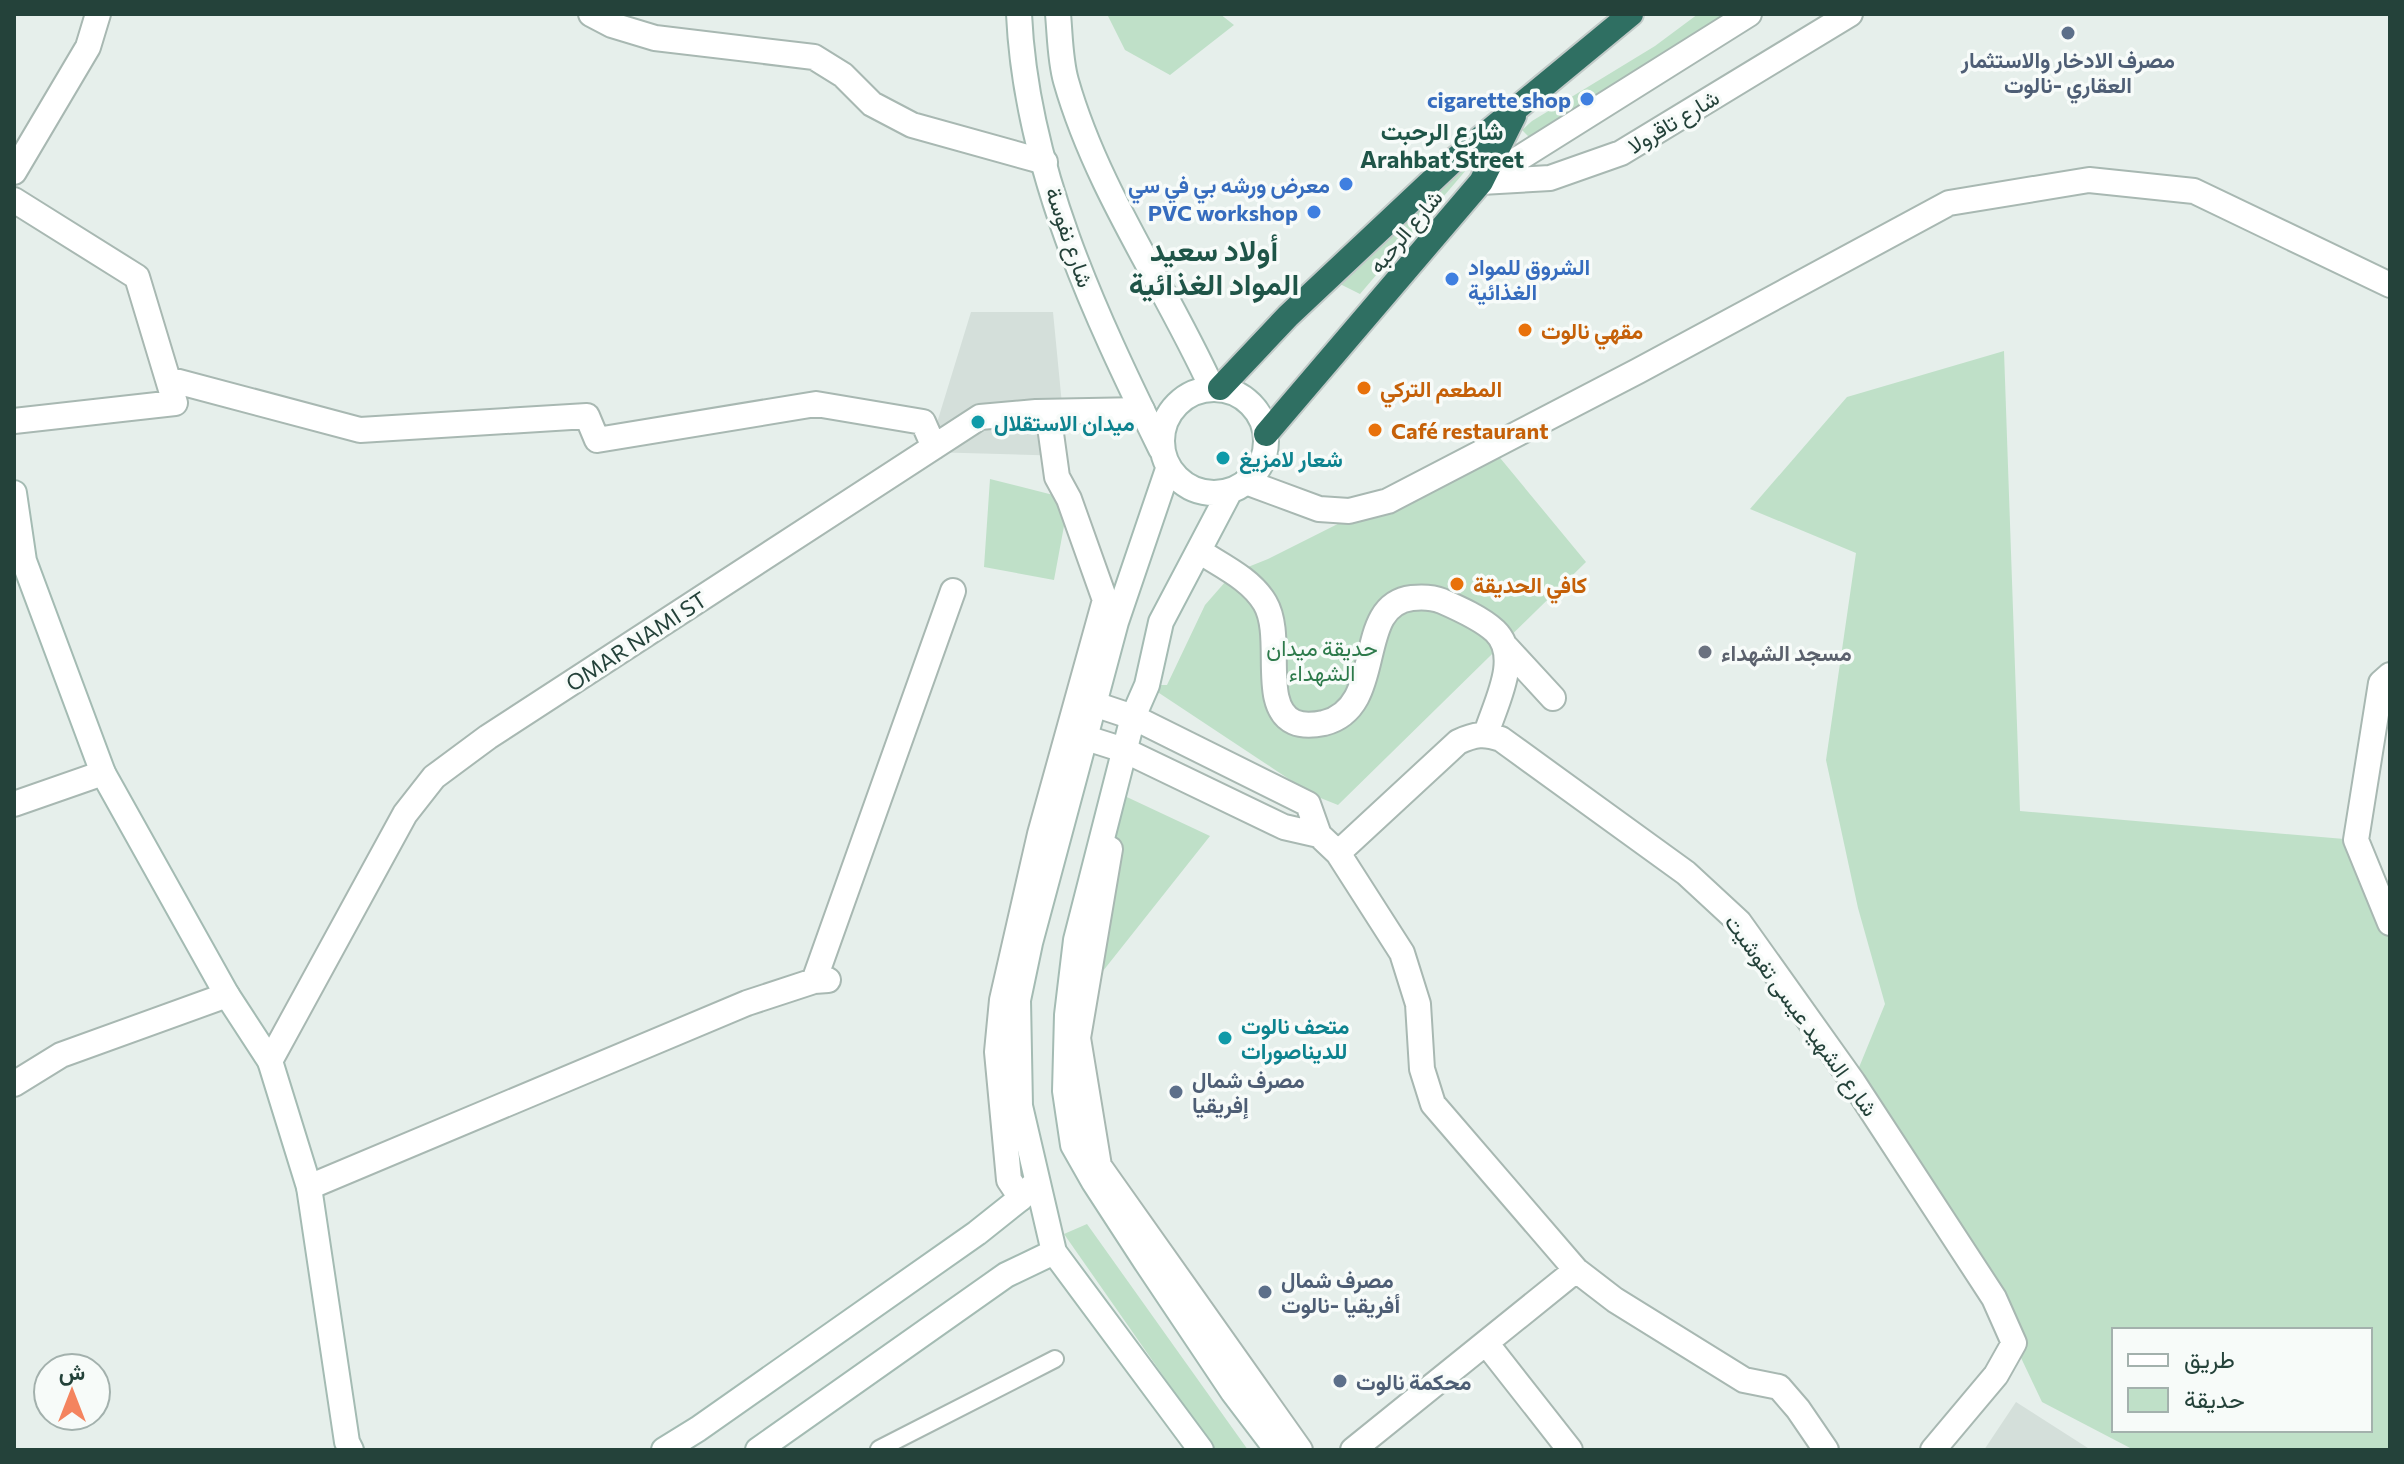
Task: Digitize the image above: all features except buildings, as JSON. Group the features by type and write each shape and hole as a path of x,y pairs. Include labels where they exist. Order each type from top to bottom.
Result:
{"highway":[{"path":"1518,107 1631,14"},
{"name":"شارع الرحبه","path":"1216,388 1321,284 1454,160 1518,107"},
{"name":"شارع الرحبه","path":"1266,434 1481,182 1518,107"}],"street":[{"path":"14,172 88,47 98,14"},
{"path":"591,14 612,25 655,38 814,57 843,75 872,104 912,125 1045,162"},
{"name":"شارع نفوسة","path":"1019,14 1021,61 1030,114 1073,257 1165,459"},
{"path":"1058,14 1065,77 1082,129 1125,223 1216,388"},
{"path":"1481,182 1749,14"},
{"name":"شارع تاقرولا","path":"1481,182 1550,178 1621,153 1850,14"},
{"path":"1165,459 1185,486 1207,493 1238,487 1319,509 1349,511 1388,501 1638,371 1949,203 2089,180 2194,191 2390,285"},
{"path":"14,200 137,277 175,403 14,421"},
{"path":"168,379 360,430 587,416 597,440 816,404 923,422 934,447"},
{"path":"1201,1450 1054,1252 1029,1190 1020,1106 1018,1000 1083,737 1165,459 1162,427 1173,407 1190,393 1216,388 1242,396 1258,412 1266,434 1266,452 1258,469 1238,487 1161,622 1130,752 1074,955 1067,1015 1065,1091 1073,1145 1094,1182 1233,1392 1277,1450"},
{"name":"OMAR NAMI ST","path":"270,1061 405,814 434,777 488,737 980,417 1142,410"},
{"path":"1029,1190 1009,1180 997,1052 1002,1000 1040,834 1105,600 1069,499 1057,477 1048,412"},
{"path":"14,493 24,561 103,773 227,995 270,1061 309,1187 347,1447"},
{"path":"1199,551 1243,580 1258,593 1267,607 1276,652 1274,695 1279,710 1292,721 1305,725 1328,722 1346,710 1367,673 1378,622 1395,602 1418,597 1446,603 1490,627 1553,698"},
{"path":"309,1187 747,1003 821,980 953,591"},
{"path":"1338,853 1458,742 1486,734 1508,660 1506,647"},
{"path":"2390,675 2381,683 2356,840 2390,923"},
{"path":"1094,704 1138,720 1308,804 1319,835 1338,853 1402,953 1418,1004 1422,1069 1433,1104 1576,1270 1615,1300 1744,1380 1779,1387 1826,1450"},
{"name":"شارع الشهيد عيسى تفوشيت","path":"1486,734 1509,744 1686,873 1739,922 1853,1082 1994,1298 2014,1343 1996,1375 1933,1450"},
{"path":"1083,737 1130,752 1284,827 1319,835"},
{"path":"1130,752 1107,862 1078,1038 1099,1166 1300,1450"},
{"path":"14,804 103,773"},
{"path":"14,1084 61,1055 227,995"},
{"path":"664,1450 977,1233 1029,1190"},
{"path":"758,1450 1006,1275 1054,1252"},
{"path":"1353,1450 1576,1270"},
{"path":"1486,1343 1570,1450"}],"lane":[{"path":"878,1450 1055,1359"}],"shaded area":[{"path":"971,312 1053,312 1067,456 928,452"},
{"path":"2016,1402 2091,1450 1984,1450"}],"green space":[{"path":"1107,14 1220,14 1234,25 1170,75 1125,50"},
{"path":"1698,14 1750,14 1536,144 1522,130 1655,46"},
{"path":"1479,155 1360,294 1340,284"},
{"path":"2004,351 2020,811 2356,840 2390,923 2390,1450 2134,1450 2042,1402 2014,1343 1853,1082 1885,1004 1858,908 1826,760 1856,553 1750,509 1847,397"},
{"name":"حديقة ميدان الشهداء","path":"1491,447 1586,562 1338,805 1313,795 1147,685 1167,685 1205,605 1233,573 1268,559"},
{"path":"990,479 1069,499 1054,580 984,567"},
{"path":"1114,791 1210,836 1099,976"},
{"path":"1087,1224 1248,1450 1215,1450 1064,1234"}],"place":[{"name":"مصرف الادخار والاستثمار العقاري -نالوت","path":"2068,33"},
{"name":"cigarette shop","path":"1587,99"},
{"name":"معرض ورشه بي في سي","path":"1346,184"},
{"name":"PVC workshop","path":"1314,212"},
{"name":"الشروق للمواد الغذائية","path":"1452,279"},
{"name":"مقهي نالوت","path":"1525,330"},
{"name":"المطعم التركي","path":"1364,388"},
{"name":"ميدان الاستقلال","path":"978,422"},
{"name":"Café restaurant","path":"1375,430"},
{"name":"شعار لامزيغ","path":"1223,458"},
{"name":"كافي الحديقة","path":"1457,584"},
{"name":"مسجد الشهداء","path":"1705,652"},
{"name":"متحف نالوت للديناصورات","path":"1225,1038"},
{"name":"مصرف شمال إفريقيا","path":"1176,1092"},
{"name":"مصرف شمال أفريقيا -نالوت","path":"1265,1292"},
{"name":"محكمة نالوت","path":"1340,1381"}],"district":[{"name":"شارع الرحبت Arahbat Street","path":"1442,144"},
{"name":"أولاد سعيد المواد الغذائية","path":"1214,265"}]}
